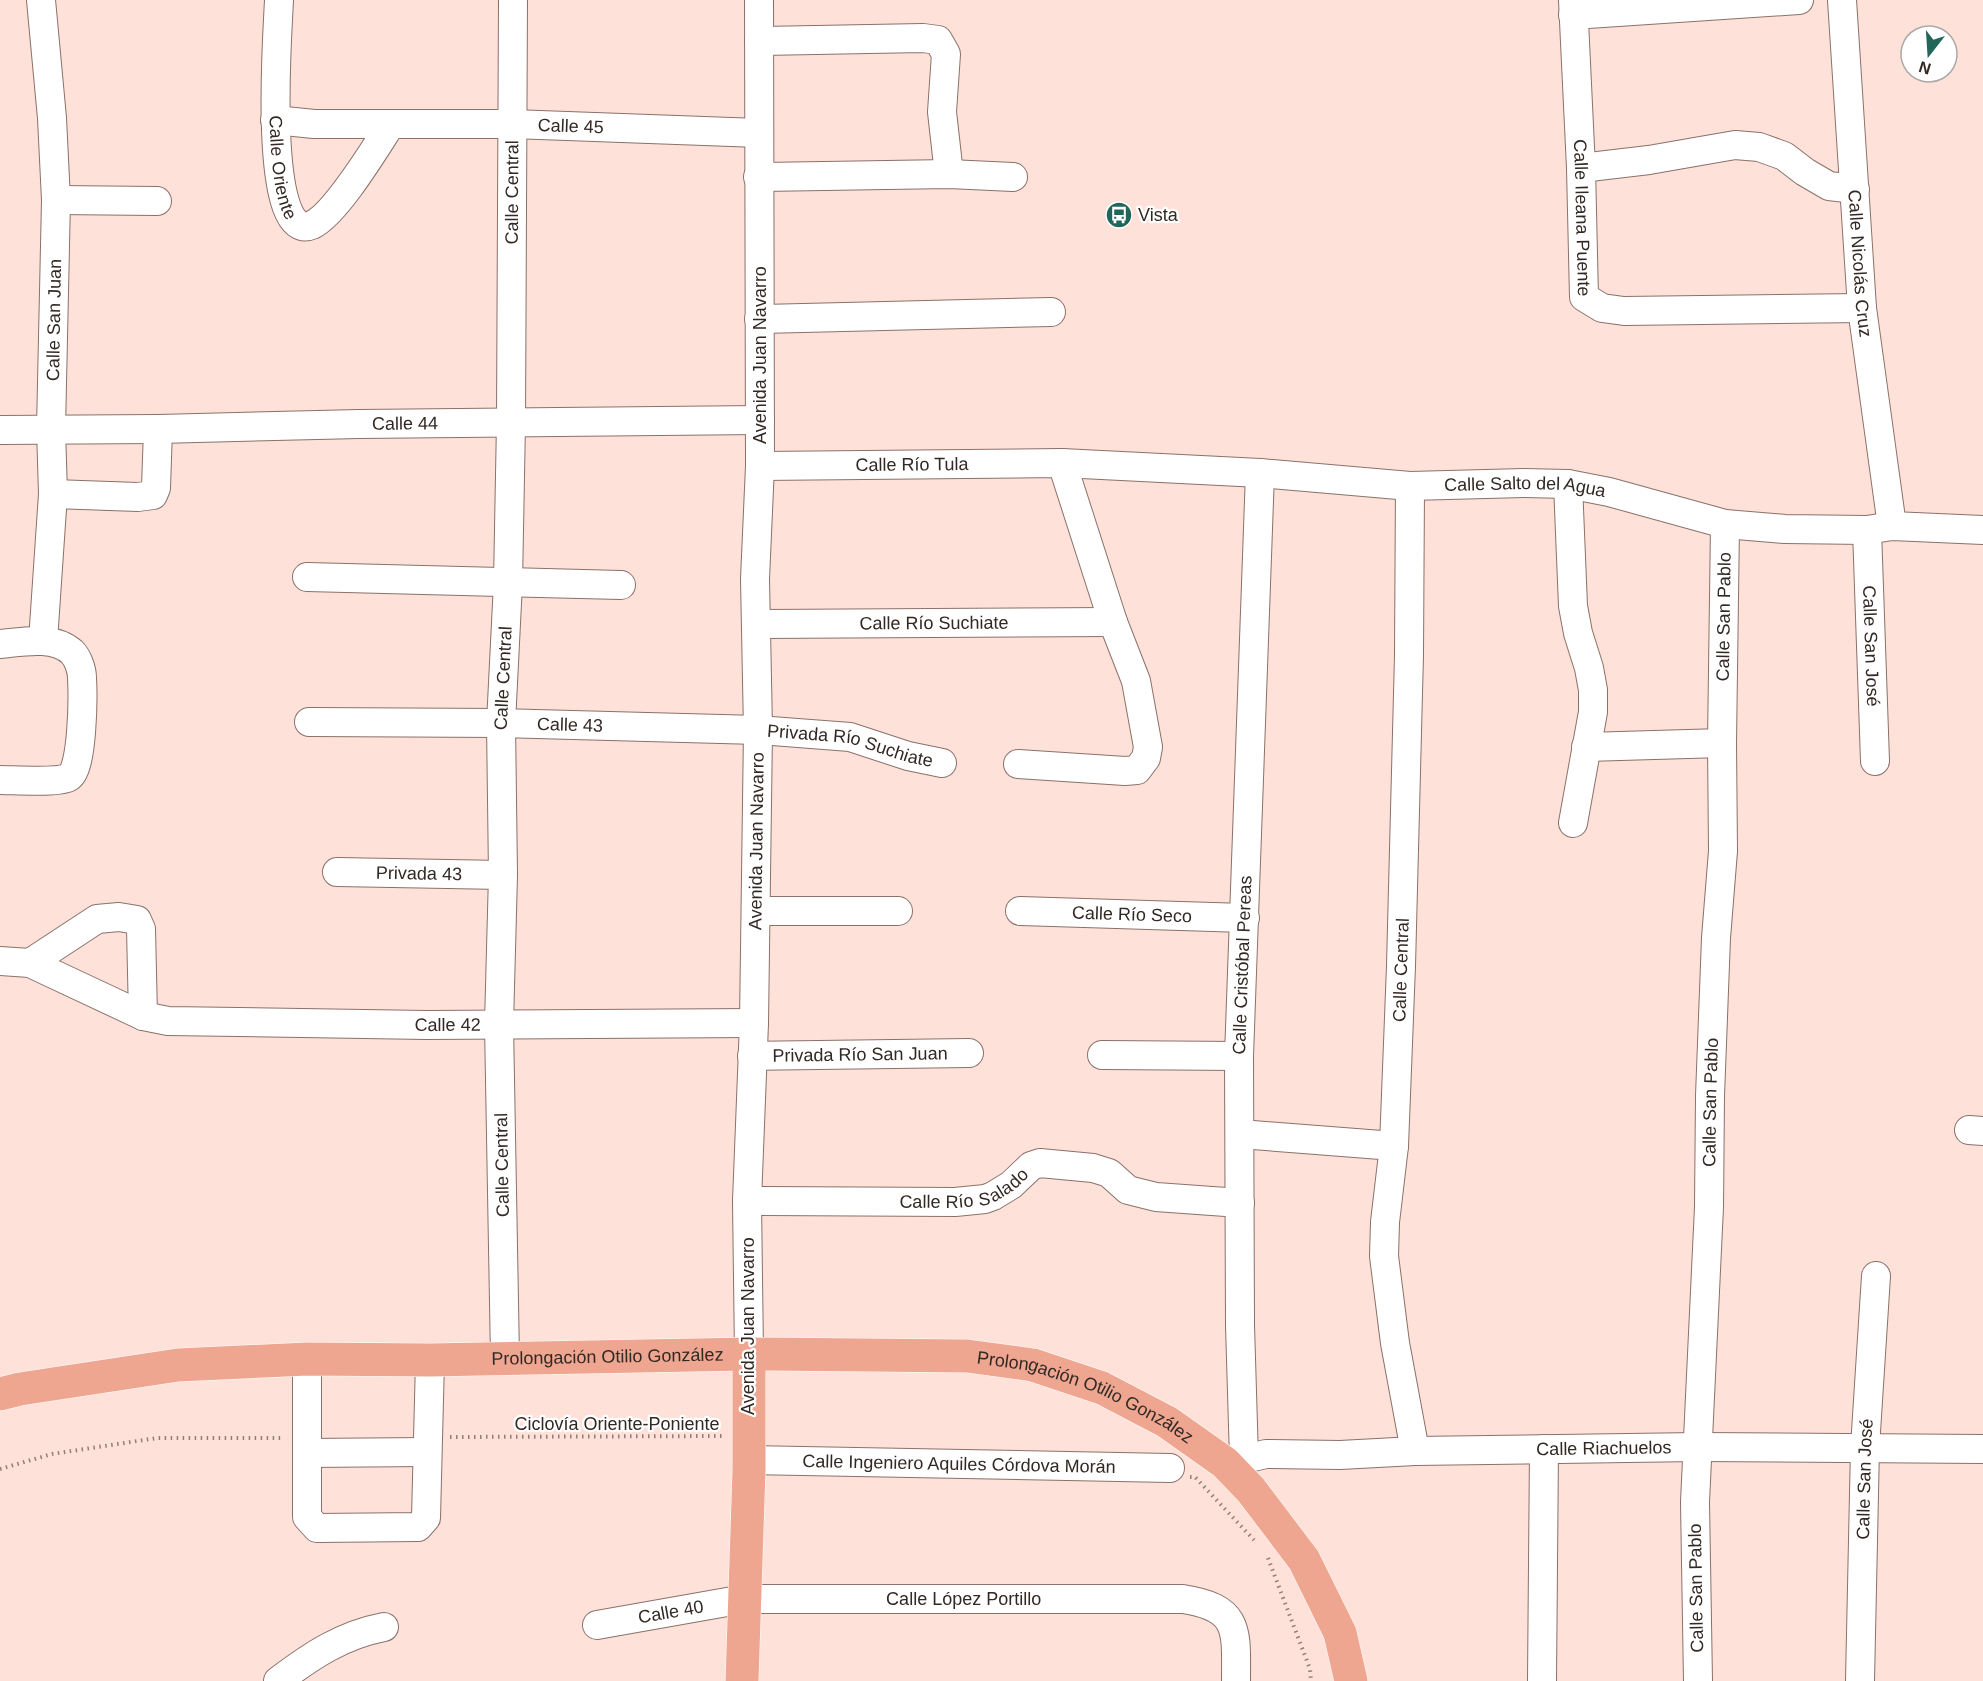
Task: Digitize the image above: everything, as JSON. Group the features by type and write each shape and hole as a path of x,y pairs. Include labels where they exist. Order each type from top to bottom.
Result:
{"main road":[{"name":"Prolongación Otilio González","path":"0,1394 178,1365 307,1359 430,1360 749,1354 967,1356 1033,1365 1102,1388 1234,1461 1251,1490 1304,1560 1340,1633 1351,1681"},
{"name":"Avenida Juan Navarro","path":"742,1681 749,1460 749,1354"}],"street":[{"name":"Calle San Juan","path":"41,0 52,118 56,200 51,429 53,494 43,640"},
{"name":"Calle Oriente","path":"279,0 275,120 278,164 286,206 299,225 313,224 333,207 365,165 391,124"},
{"name":"Calle Central","path":"506,1358 499,1024 503,875 501,723 508,583 511,422 513,0"},
{"name":"Avenida Juan Navarro","path":"749,1354 747,1201 756,911 758,730 755,579 760,466 759,0"},
{"path":"1573,7 1799,0"},
{"name":"Calle Nicolás Cruz","path":"1842,0 1879,528"},
{"name":"Calle Ileana Puente","path":"1573,7 1581,168 1584,297 1595,305 1610,310 1647,312 1862,308"},
{"path":"759,41 923,38 938,40 946,54 942,112 949,174"},
{"name":"Calle 45","path":"275,120 314,124 512,124 759,133"},
{"path":"1581,168 1649,160 1735,145 1759,147 1784,156 1829,186 1855,189"},
{"path":"758,177 949,174 1013,177"},
{"path":"56,200 157,201"},
{"path":"759,319 1051,312"},
{"name":"Calle 44","path":"0,430 760,420"},
{"path":"53,494 138,497 153,495 156,483 158,429"},
{"path":"1018,764 1137,770 1143,764 1148,747 1136,681 1113,622 1062,463"},
{"name":"Calle Salto del Agua","path":"1062,463 1260,473 1410,486 1568,484 1627,496 1725,524 1785,529 1983,530"},
{"name":"Calle Río Tula","path":"760,466 1062,463"},
{"name":"Calle Cristóbal Pereas","path":"1234,1461 1240,1203 1239,1056 1260,473"},
{"path":"1568,484 1573,606 1593,690 1593,712 1573,823"},
{"name":"Calle Central","path":"1410,486 1409,655 1401,966 1394,1146 1385,1222 1384,1256 1395,1342 1415,1451"},
{"name":"Calle San Pablo","path":"1698,1681 1695,1502 1708,1207 1716,938 1723,851 1725,524"},
{"name":"Calle San José","path":"1875,761 1879,528"},
{"path":"307,577 621,585"},
{"name":"Calle Río Suchiate","path":"756,624 1113,622"},
{"path":"0,644 43,640 72,652 78,661 82,676 82,718 78,765 70,777 48,780 0,780"},
{"name":"Calle 43","path":"309,722 501,723 758,730"},
{"name":"Privada Río Suchiate","path":"758,730 850,737 908,756 942,764"},
{"path":"1586,747 1722,743"},
{"name":"Privada 43","path":"337,872 503,875"},
{"path":"756,911 898,911"},
{"name":"Calle Río Seco","path":"1020,911 1245,918"},
{"path":"0,961 30,963 97,919 130,917 137,920 141,928 143,1016"},
{"name":"Calle 42","path":"30,963 143,1016 168,1021 427,1025 754,1023"},
{"name":"Privada Río San Juan","path":"752,1056 969,1053"},
{"path":"1102,1055 1239,1056"},
{"path":"1240,1134 1394,1146"},
{"name":"Calle Río Salado","path":"747,1201 955,1202 985,1199 1011,1185 1031,1166 1040,1163 1093,1168 1109,1173 1128,1190 1156,1197 1240,1203"},
{"name":"Calle San José","path":"1860,1681 1865,1447 1876,1276"},
{"path":"307,1359 307,1517 317,1528 418,1527 426,1518 430,1360"},
{"path":"307,1445 427,1444"},
{"name":"Calle Riachuelos","path":"1234,1461 1266,1454 1340,1455 1415,1451 1697,1447 1983,1449"},
{"path":"1542,1681 1544,1449"},
{"name":"Calle Ingeniero Aquiles Córdova Morán","path":"749,1460 1176,1472"},
{"name":"Calle López Portillo","path":"744,1599 1183,1599 1212,1606 1225,1614 1236,1640 1236,1681"},
{"name":"Calle 40","path":"597,1625 744,1599"},
{"path":"278,1681 337,1641 363,1631 384,1628"}],"path":[{"name":"Ciclovía Oriente-Poniente","path":"427,1444 728,1436"},
{"path":"0,1469 52,1454 157,1438 307,1445"},
{"path":"1176,1472 1195,1477 1258,1545"},
{"path":"1266,1554 1310,1669 1311,1681"}],"place":[{"name":"Vista","path":"1119,215"}]}
